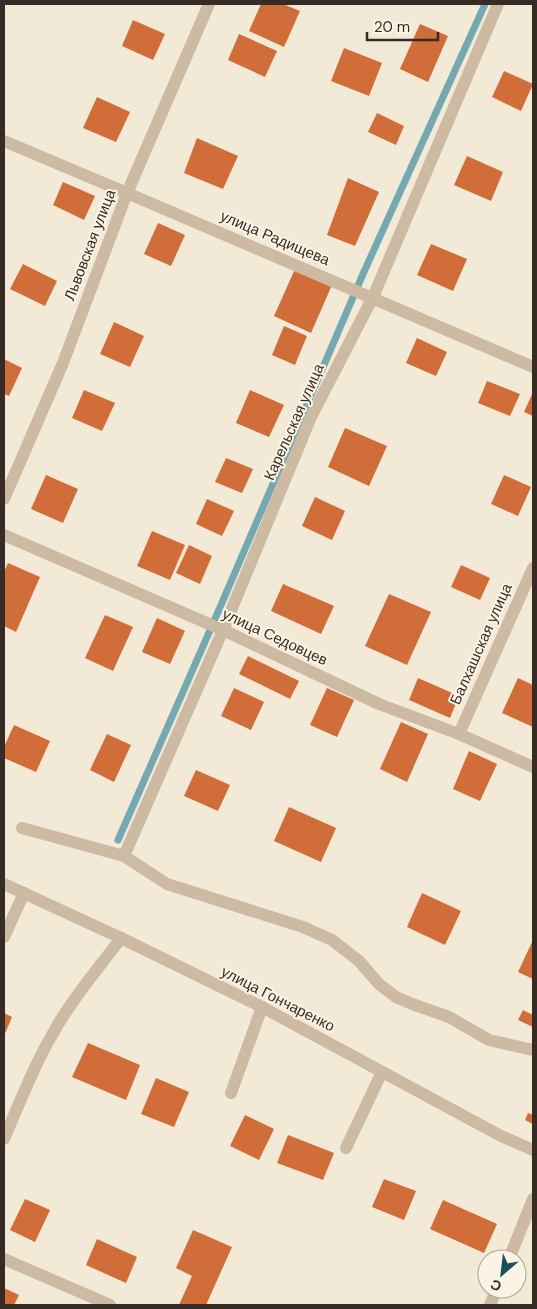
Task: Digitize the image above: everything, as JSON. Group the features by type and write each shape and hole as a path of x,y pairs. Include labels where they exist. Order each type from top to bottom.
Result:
{"street":[{"name":"Львовская улица","path":"4,499 63,363 127,193 208,4"},
{"name":"Карельская улица","path":"124,856 223,630 312,417 373,297 498,4"},
{"name":"улица Радищева","path":"4,141 373,297 533,367"},
{"name":"улица Седовцев","path":"4,535 223,630 379,704 459,734 533,767"},
{"name":"Балхашская улица","path":"459,734 533,568"},
{"path":"22,828 124,856 167,884 303,927 332,940 359,961 379,984 396,997 449,1017 489,1040 533,1050"},
{"name":"улица Гончаренко","path":"4,884 121,938 262,1007 501,1136 533,1150"},
{"path":"4,937 24,893"},
{"path":"4,1139 33,1072 55,1028 121,938"},
{"path":"231,1093 262,1007"},
{"path":"346,1148 382,1072"},
{"path":"513,1249 533,1199"},
{"path":"4,1259 110,1305"}],"building":[{"path":"261,4 283,4 300,11 284,47 249,31"},
{"path":"133,20 165,34 153,60 122,46"},
{"path":"420,24 448,36 428,82 400,69"},
{"path":"239,34 277,51 265,77 228,60"},
{"path":"344,48 382,63 369,96 331,81"},
{"path":"504,71 533,84 521,111 492,97"},
{"path":"97,97 130,112 116,142 83,128"},
{"path":"377,113 404,126 396,145 368,132"},
{"path":"197,138 238,156 223,189 184,173"},
{"path":"467,156 503,172 491,201 454,185"},
{"path":"348,178 379,192 355,246 327,235"},
{"path":"63,182 95,196 84,220 53,205"},
{"path":"158,223 185,235 171,266 144,254"},
{"path":"431,244 467,259 453,291 417,275"},
{"path":"23,264 57,281 45,306 10,289"},
{"path":"295,269 332,285 311,333 274,316"},
{"path":"114,322 144,336 130,367 100,354"},
{"path":"284,326 307,336 295,365 272,355"},
{"path":"417,338 447,352 436,376 406,363"},
{"path":"4,359 22,368 9,396 4,394"},
{"path":"487,381 520,394 510,416 478,403"},
{"path":"84,390 115,403 102,431 72,418"},
{"path":"250,390 284,405 269,437 236,423"},
{"path":"533,392 533,416 524,412"},
{"path":"345,428 387,446 369,486 328,467"},
{"path":"226,458 253,469 242,493 215,482"},
{"path":"46,475 78,489 63,523 31,509"},
{"path":"504,475 531,487 518,516 491,504"},
{"path":"315,497 345,511 332,540 302,526"},
{"path":"207,499 234,511 222,536 196,524"},
{"path":"152,531 185,545 170,580 137,566"},
{"path":"189,545 212,556 200,584 176,573"},
{"path":"8,563 40,577 16,632 4,626 4,572"},
{"path":"461,565 490,578 480,600 451,587"},
{"path":"283,584 334,606 321,634 271,611"},
{"path":"389,594 431,612 407,665 365,646"},
{"path":"105,615 133,627 113,671 85,658"},
{"path":"157,618 185,631 170,664 142,652"},
{"path":"248,656 299,681 290,699 239,674"},
{"path":"418,678 459,696 450,718 409,700"},
{"path":"518,678 533,685 533,727 502,713"},
{"path":"234,688 264,702 251,730 221,716"},
{"path":"327,688 354,700 337,737 310,725"},
{"path":"401,722 428,734 407,782 380,769"},
{"path":"14,725 50,741 36,772 4,758 4,747"},
{"path":"107,734 131,745 114,782 90,770"},
{"path":"469,751 497,764 480,801 453,789"},
{"path":"196,770 230,785 218,811 184,796"},
{"path":"289,807 336,828 321,862 274,841"},
{"path":"422,893 461,911 445,945 407,927"},
{"path":"533,940 533,979 518,972"},
{"path":"523,1010 533,1015 533,1027 518,1020"},
{"path":"4,1013 12,1017 4,1036"},
{"path":"88,1043 140,1065 126,1100 72,1077"},
{"path":"156,1078 189,1092 174,1127 141,1114"},
{"path":"528,1113 533,1115 533,1124 525,1120"},
{"path":"245,1115 274,1129 259,1160 230,1146"},
{"path":"288,1135 334,1153 323,1180 277,1163"},
{"path":"384,1179 416,1191 404,1220 372,1207"},
{"path":"25,1199 50,1210 35,1242 10,1230"},
{"path":"443,1200 497,1224 486,1249 477,1250 430,1229"},
{"path":"193,1230 232,1247 206,1305 179,1305 192,1276 176,1268"},
{"path":"97,1239 137,1257 126,1283 86,1265"},
{"path":"4,1288 19,1295 14,1305 4,1305"}],"waterway":[{"path":"118,840 363,274 485,4"}]}
